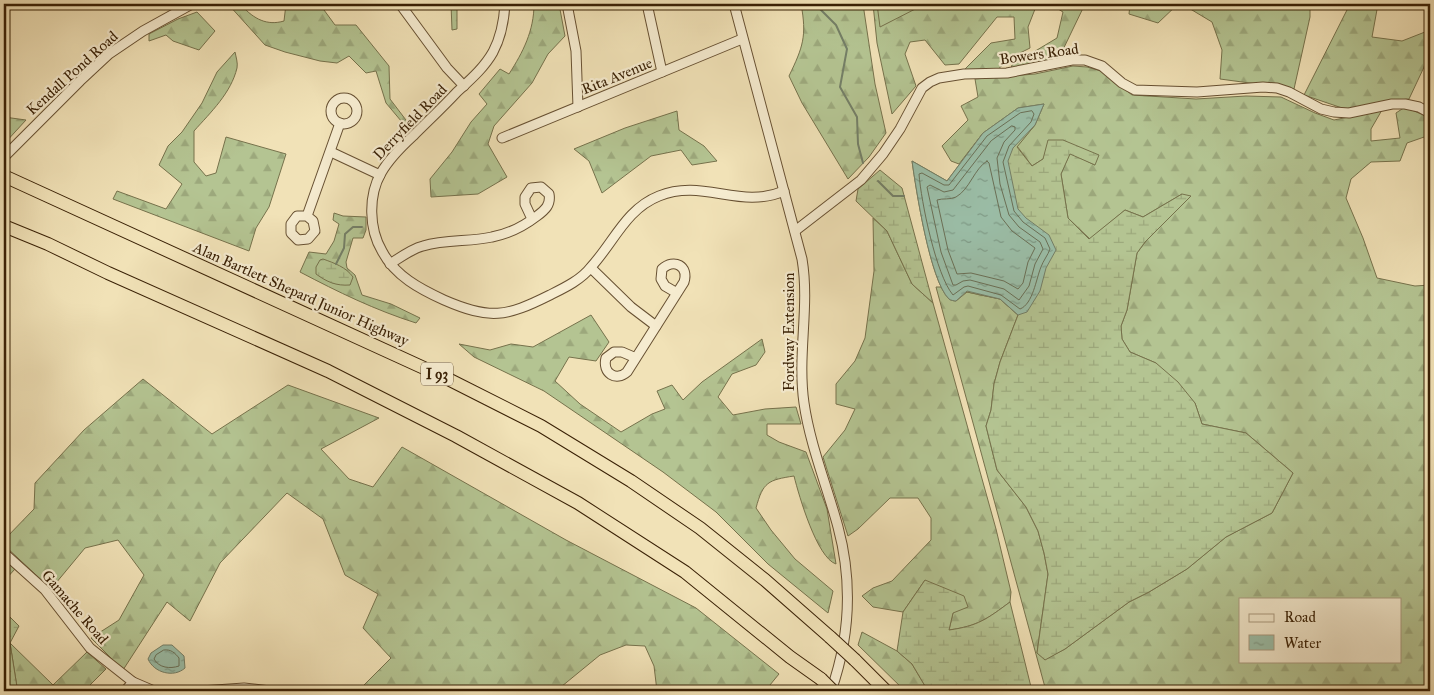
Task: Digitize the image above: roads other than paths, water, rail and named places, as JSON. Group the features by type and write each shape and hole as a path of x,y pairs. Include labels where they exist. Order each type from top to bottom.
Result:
{"highway":[{"name":"Alan Bartlett Shepard Junior Highway","path":"4,176 448,379 541,426 613,469 689,520 766,580 855,660 886,691"},
{"path":"4,226 48,244 108,273 328,371 456,436 578,503 685,572 790,657 821,679 832,691"}],"street":[{"name":"Kendall Pond Road","path":"4,156 109,54 144,31 192,4"},
{"path":"400,4 447,68 464,86"},
{"name":"Derryfield Road","path":"505,4 502,25 493,52 464,86 397,151 380,175 372,202 372,220 378,244 390,264 404,278 457,306 487,314 504,313 524,308 571,283 590,268 628,218 648,201 661,195 693,189 741,198 755,198 784,191"},
{"path":"567,4 576,51 578,107"},
{"path":"647,4 662,72"},
{"name":"Fordway Extension","path":"734,4 802,259 805,289 801,362 804,403 814,449 838,527 847,572 848,606 845,640 832,691"},
{"name":"Rita Avenue","path":"502,138 742,39"},
{"name":"Bowers Road","path":"795,231 861,180 883,154 900,129 922,88 930,82 946,76 1007,73 1072,60 1085,60 1102,66 1122,83 1136,90 1197,92 1270,88 1289,92 1321,109 1334,112 1349,113 1392,104 1405,104 1430,113"},
{"path":"307,216 340,124"},
{"path":"331,152 380,175"},
{"path":"390,264 423,246 491,238 512,231 532,219"},
{"path":"590,268 631,307 656,326"},
{"path":"636,358 677,293"},
{"name":"Gamache Road","path":"4,553 45,590 90,648 133,682 154,691"},
{"path":"125,691 133,682"},
{"path":"201,691 244,688 270,691"}],"water":[{"path":"1044,104 1035,125 1013,148 1008,161 1018,209 1026,218 1049,235 1056,250 1046,268 1040,291 1027,312 1018,315 1000,299 967,291 956,301 950,300 942,289 930,255 920,212 912,161 947,181 983,133 1018,108"},
{"path":"163,645 172,645 184,656 185,668 175,673 170,673 159,671 151,664 148,659 151,653"}],"waterway":[{"path":"815,4 836,25 847,49 840,87 857,117 858,144 863,163"},
{"path":"878,181 893,196 904,196"},
{"path":"336,264 344,248 345,234 353,227 362,227"}]}
